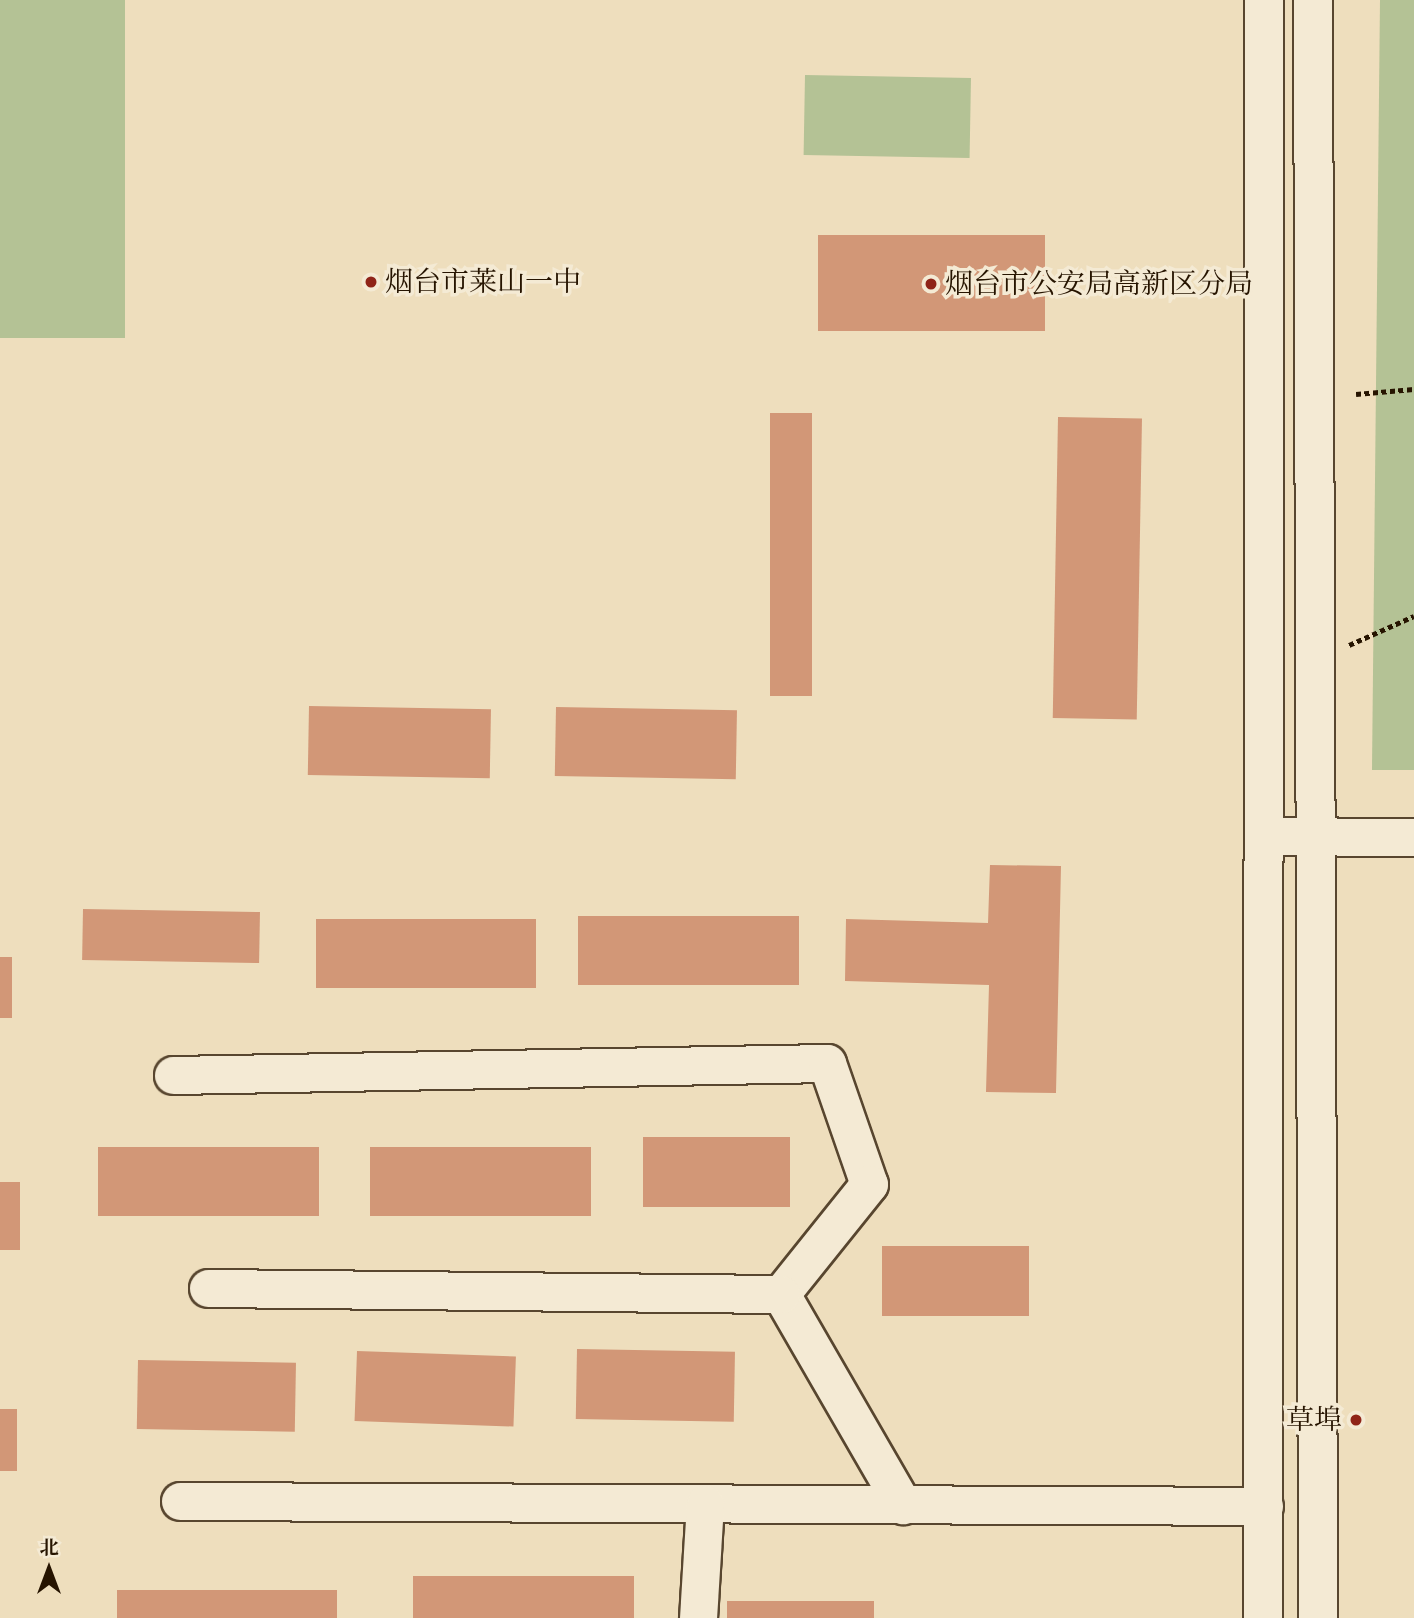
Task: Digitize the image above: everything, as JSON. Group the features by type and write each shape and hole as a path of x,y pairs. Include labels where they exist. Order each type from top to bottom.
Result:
{"street":[{"path":"1264,0 1264,1618"},
{"path":"1313,0 1311,836 1318,1618"},
{"path":"1264,836 1414,837"},
{"path":"173,1075 827,1063 869,1184 781,1294"},
{"path":"208,1288 781,1294"},
{"path":"781,1294 903,1505"},
{"path":"180,1501 1264,1506"},
{"path":"698,1618 705,1504"}],"path":[{"path":"1356,394 1414,389"},
{"path":"1349,645 1414,616"}],"green space":[{"path":"0,0 125,0 125,338 0,338"},
{"path":"1380,0 1414,0 1414,770 1372,770"},
{"path":"805,75 971,78 970,158 804,155"}],"building":[{"name":"烟台市公安局高新区分局","path":"818,235 1045,235 1045,331 818,331"},
{"path":"770,413 812,413 812,696 770,696"},
{"path":"1058,417 1142,418 1137,719 1053,718"},
{"path":"309,706 491,709 490,778 308,775"},
{"path":"556,707 737,710 736,779 555,776"},
{"path":"990,865 1061,866 1056,1093 986,1092 989,985 845,981 846,919 988,923"},
{"path":"83,909 260,912 259,963 82,960"},
{"path":"578,916 799,916 799,985 578,985"},
{"path":"316,919 536,919 536,988 316,988"},
{"path":"0,957 12,957 12,1018 0,1018"},
{"path":"643,1137 790,1137 790,1207 643,1207"},
{"path":"98,1147 319,1147 319,1216 98,1216"},
{"path":"370,1147 591,1147 591,1216 370,1216"},
{"path":"0,1182 20,1182 20,1250 0,1250"},
{"path":"882,1246 1029,1246 1029,1316 882,1316"},
{"path":"577,1349 735,1352 734,1422 576,1419"},
{"path":"357,1351 516,1357 513,1427 355,1421"},
{"path":"138,1360 296,1363 295,1432 137,1429"},
{"path":"0,1409 17,1409 17,1471 0,1471"},
{"path":"413,1576 634,1576 634,1618 413,1618"},
{"path":"117,1590 337,1590 337,1618 117,1618"},
{"path":"727,1601 874,1601 874,1618 727,1618"}],"place":[{"name":"烟台市莱山一中","path":"371,282"},
{"name":"烟台市公安局高新区分局","path":"931,284"},
{"name":"草埠","path":"1356,1420"}]}
